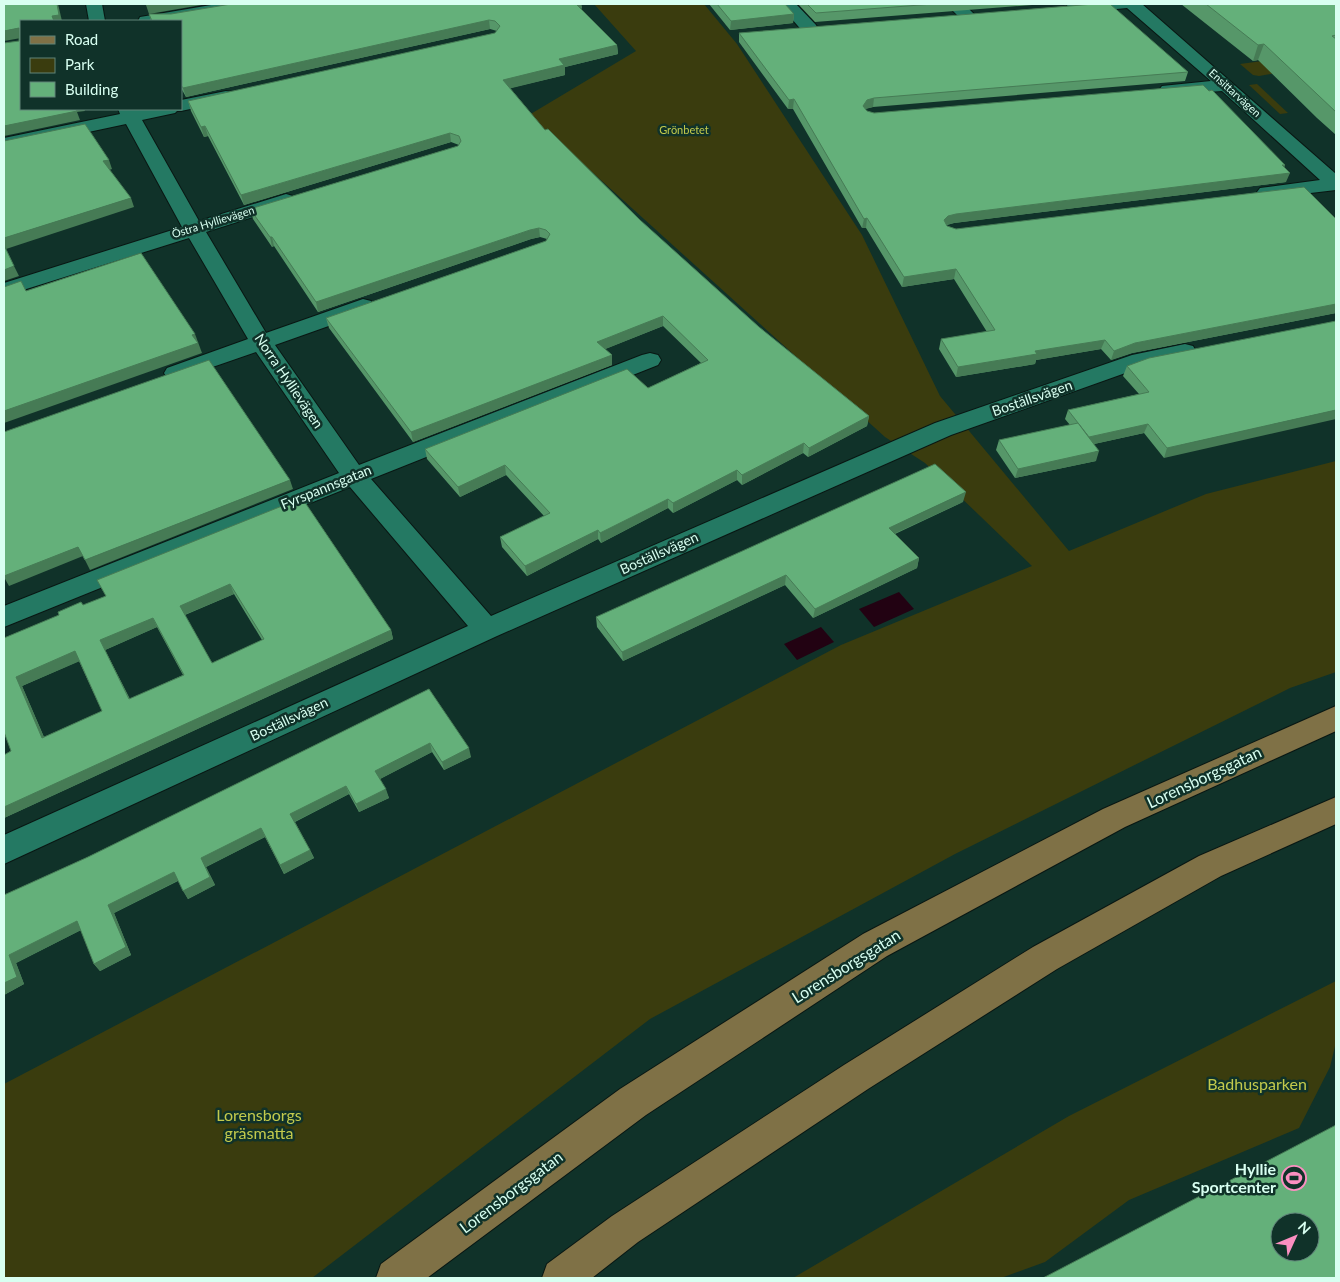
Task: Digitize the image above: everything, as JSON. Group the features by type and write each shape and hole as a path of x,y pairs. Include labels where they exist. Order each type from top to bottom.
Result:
{"main road":[{"name":"Lorensborgsgatan","path":"395,1278 632,1102 875,945 1114,818 1336,718"},
{"path":"561,1278 625,1230 856,1076 1046,958 1210,866 1336,810"}],"street":[{"path":"94,4 97,20"},
{"path":"152,20 244,4"},
{"path":"787,4 810,29"},
{"path":"1056,9 1125,4"},
{"name":"Ensittarvägen","path":"1132,4 1336,184"},
{"path":"951,11 968,16 987,15"},
{"path":"792,30 830,27"},
{"path":"1148,92 1226,85"},
{"path":"182,106 239,93"},
{"path":"4,144 129,113 159,110"},
{"name":"Norra Hyllievägen","path":"129,113 193,228 261,342 354,476 487,629"},
{"path":"1247,194 1336,184"},
{"name":"Östra Hyllievägen","path":"4,290 193,228 304,195"},
{"path":"160,378 381,300"},
{"name":"Boställsvägen","path":"4,850 487,629 943,429 1140,360 1205,347"},
{"name":"Fyrspannsgatan","path":"4,617 354,476 650,360"}],"green space":[{"name":"Lorensborgs gräsmatta","path":"594,4 704,4 737,44 862,235 940,396 1069,551 1206,494 1336,461 1336,672 1290,688 955,854 650,1019 312,1278 4,1278 4,1084 841,645 1032,566 925,463 885,437 529,115 636,51"},
{"path":"1336,51 1336,62 1259,76 1253,75 1240,64"},
{"path":"1257,84 1288,113 1280,114 1249,85"},
{"name":"Badhusparken","path":"1336,981 1336,1042 1330,1067 1299,1128 1129,1200 1045,1262 1001,1278 793,1278 1069,1116"}],"shaded area":[{"path":"899,592 914,609 874,627 859,609"},
{"path":"821,627 834,642 797,660 784,644"}],"building":[{"path":"4,4 57,4 59,15 52,16 54,20 20,20 20,110 77,111 4,126 4,43 19,41 19,28 4,31"},
{"path":"231,4 576,4 617,45 559,59 564,65 503,80 545,130 548,129 640,220 759,327 869,416 809,448 804,443 742,475 737,470 673,503 668,499 600,533 598,530 525,566 500,537 550,513 505,465 458,487 425,449 627,369 648,388 708,360 663,316 597,342 612,355 411,432 326,318 546,241 550,234 546,230 539,228 530,230 316,302 272,237 270,237 250,209 458,146 461,141 459,136 450,133 241,195 205,126 201,127 188,101 495,33 500,26 495,21 489,20 183,88 182,20 152,20 149,14 171,14"},
{"path":"717,4 785,4 794,14 731,21"},
{"path":"807,4 933,4 816,13"},
{"path":"1110,4 1188,72 874,98 867,100 863,106 867,111 874,113 1203,85 1209,91 1212,90 1285,165 1282,165 1290,173 956,214 948,216 944,220 947,226 956,229 1304,187 1336,219 1336,304 1135,343 1114,351 1105,340 1035,351 1037,354 958,367 941,339 995,330 956,269 904,277 867,218 864,219 794,99 789,100 739,33"},
{"path":"1206,4 1336,4 1336,35 1332,36 1336,39 1336,112 1264,44 1258,45"},
{"path":"85,124 109,160 103,161 131,198 4,238 4,141"},
{"path":"4,245 14,266 4,270"},
{"path":"141,253 195,334 192,335 198,343 4,411 4,287 21,281 26,291"},
{"path":"1336,321 1336,410 1167,448 1148,424 1089,437 1068,410 1149,392 1127,366 1149,358"},
{"path":"209,360 290,480 85,560 78,547 4,576 4,432"},
{"path":"1078,423 1099,451 1018,469 999,440"},
{"path":"935,464 966,492 889,528 919,558 815,609 786,575 622,652 596,617"},
{"path":"302,498 391,630 4,807 4,755 11,751 4,732 4,638 59,615 58,612 81,602 83,605 106,596 97,580","holes":["230,584 264,639 212,663 180,606","153,618 184,675 129,699 100,640","75,651 102,711 42,738 16,677"]},
{"path":"429,689 469,748 442,762 430,743 375,771 386,789 356,804 346,786 290,814 310,850 280,865 261,828 201,858 210,877 183,891 174,872 108,905 126,947 94,964 77,921 9,955 17,977 4,983 4,895 88,857"},
{"name":"Hyllie Sportcenter","path":"1336,1125 1336,1278 1043,1278"}],"place":[{"name":"Hyllie Sportcenter","path":"1294,1178"}],"park label":[{"name":"Grönbetet","path":"684,130"}]}
